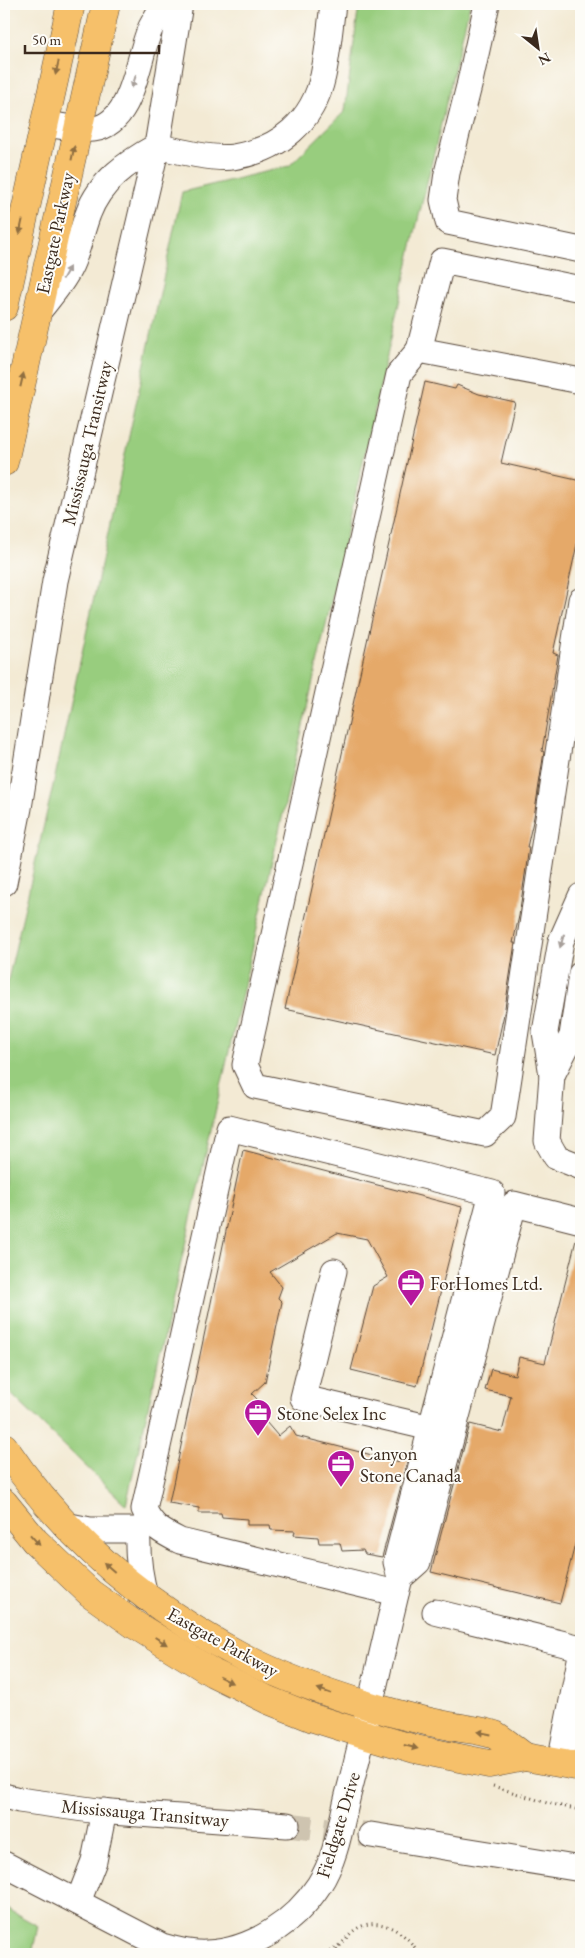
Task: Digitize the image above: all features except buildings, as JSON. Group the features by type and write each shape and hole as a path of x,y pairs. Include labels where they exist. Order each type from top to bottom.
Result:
{"main road":[{"name":"Eastgate Parkway","path":"4,307 71,4"},
{"name":"Eastgate Parkway","path":"4,462 106,4"},
{"name":"Eastgate Parkway","path":"4,1447 65,1525 107,1566 146,1598 243,1657 283,1676 370,1706 420,1720 494,1735 525,1757"},
{"name":"Eastgate Parkway","path":"4,1502 35,1542 83,1587 135,1625 213,1673 268,1700 313,1718 415,1749 489,1764 525,1757 570,1764"}],"street":[{"path":"44,124 93,129 105,125 124,108 133,86 151,27 166,4"},
{"name":"Mississauga Transitway","path":"4,883 19,808 54,581 157,146 180,4"},
{"path":"38,312 70,268 88,212 100,192 128,163 157,146 186,153 231,158 268,148 294,131 310,110 322,77 333,4"},
{"path":"487,4 470,86 447,173 443,200 448,222 581,250"},
{"path":"581,289 442,261 419,350 399,374 245,1065 255,1086 485,1134 503,1117 581,600"},
{"path":"419,350 581,380"},
{"path":"581,895 581,901"},
{"path":"581,895 560,941 545,1032 552,1075 547,1141 556,1157 581,1167"},
{"path":"552,1075 572,1036 581,974"},
{"name":"Fieldgate Drive","path":"4,1864 162,1946 189,1952 208,1953 241,1946 274,1931 302,1908 320,1884 329,1865 364,1734 398,1586 396,1562 492,1193 229,1128 144,1509 144,1526"},
{"path":"65,1525 90,1530 144,1526 180,1541 398,1586 418,1562 514,1204 581,1221"},
{"path":"334,1271 303,1398 431,1428"},
{"path":"144,1526 138,1562 146,1598"},
{"path":"435,1612 581,1648"},
{"path":"570,1764 581,1655"},
{"name":"Mississauga Transitway","path":"4,1796 19,1800 104,1811 287,1825"},
{"path":"78,1902 94,1861 104,1811"},
{"path":"372,1835 581,1869"}],"path":[{"path":"334,1954 352,1932 363,1926 376,1924 389,1926 400,1931 413,1943 419,1954"},
{"path":"326,1954 344,1942"}],"green space":[{"path":"359,4 470,4 416,228 126,1505 12,1395 4,1377 4,997 55,777 182,192 289,166 345,111"},
{"path":"4,1907 38,1926 32,1954 4,1954"}],"tunnel":[{"path":"287,1825 371,1835"}],"place":[{"name":"ForHomes Ltd.","path":"411,1307"},
{"name":"Stone Selex Inc","path":"258,1437"},
{"name":"Canyon Stone Canada","path":"341,1488"}]}
